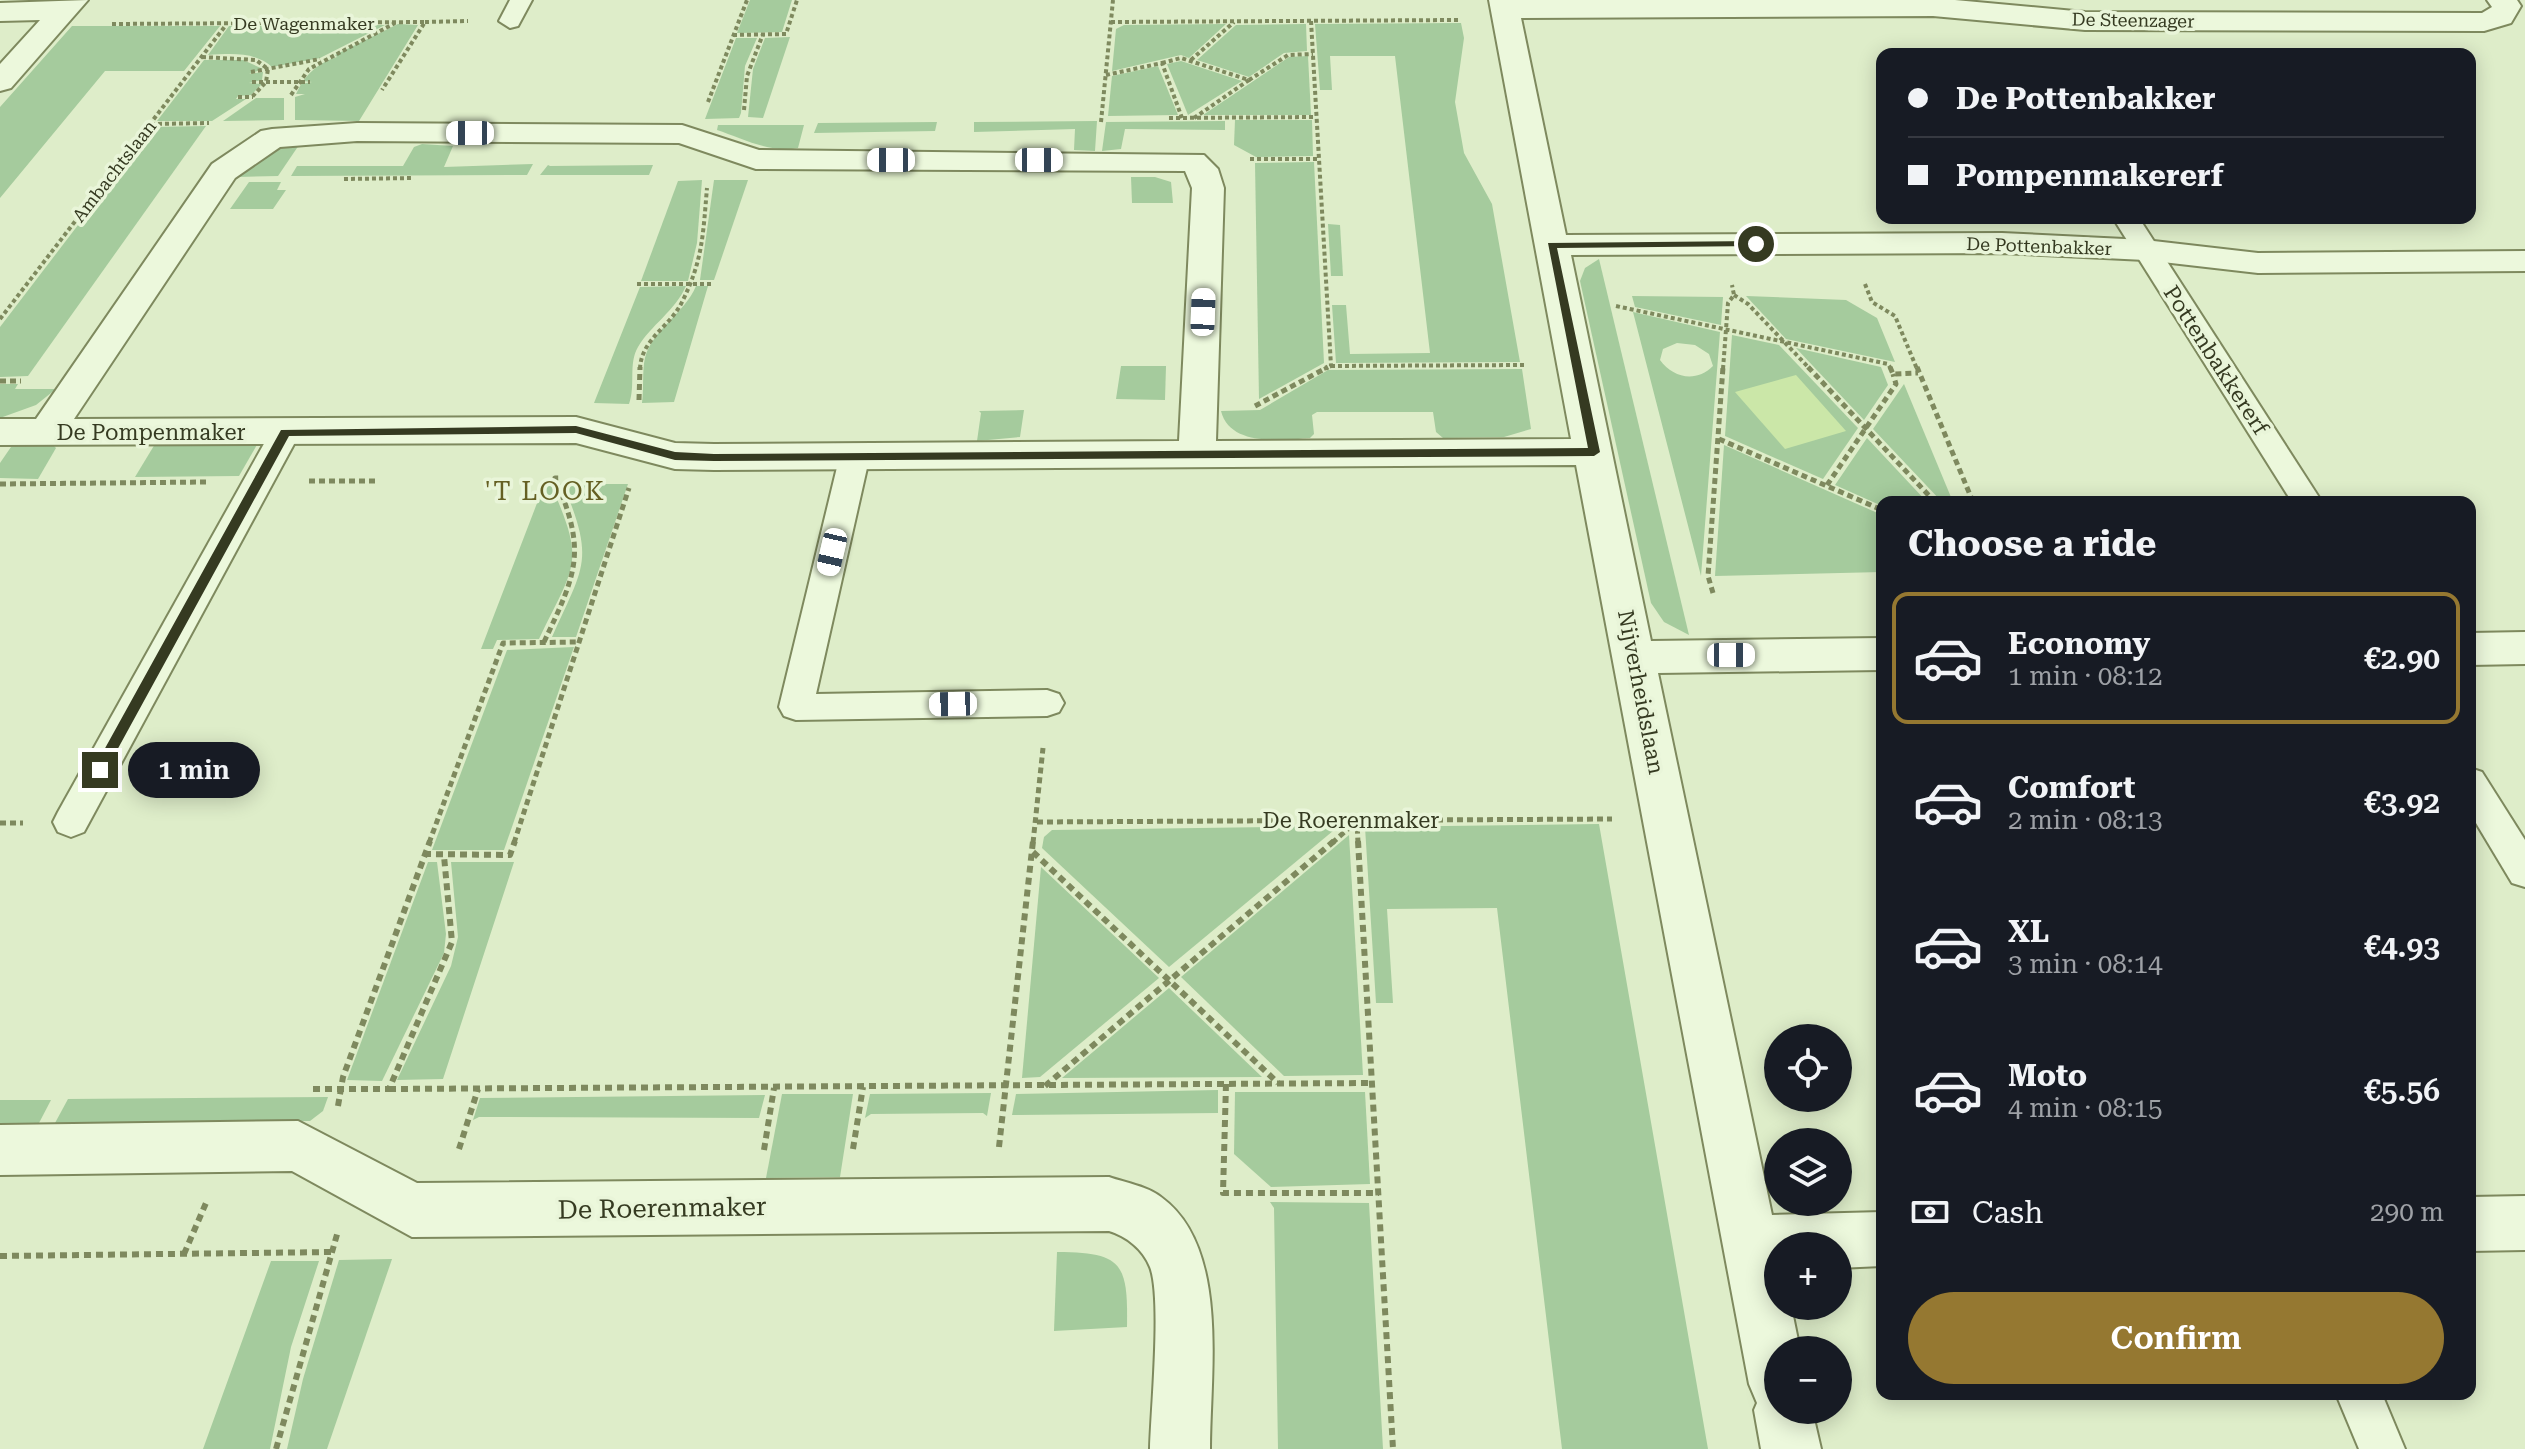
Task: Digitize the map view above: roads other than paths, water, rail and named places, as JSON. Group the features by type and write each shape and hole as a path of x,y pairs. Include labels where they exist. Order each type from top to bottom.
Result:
{"street":[{"name":"De Steenzager","path":"1505,10 1756,4 1933,7 2085,21 2484,22 2501,17 2507,6 2501,0"},
{"name":"Nijverheidslaan","path":"1505,10 1768,1336"},
{"path":"0,12 63,12"},
{"path":"0,82 63,12"},
{"path":"47,431 223,171 272,138 357,132 706,132 756,159 1193,162 1202,169 1208,188 1197,455"},
{"name":"De Pottenbakker","path":"1552,245 2002,243 2145,250 2258,263 2525,261"},
{"name":"De Pompenmaker","path":"0,432 576,430 675,456 854,459 1594,452"},
{"path":"2476,649 2525,648"},
{"path":"1633,657 1876,654"},
{"name":"De Roerenmaker","path":"0,1150 298,1146 412,1210 1109,1204 1140,1214 1162,1234 1178,1262 1182,1296 1180,1449"},
{"path":"2476,1224 2525,1223"},
{"path":"1750,1243 1876,1239"},
{"path":"1786,1424 1791,1449"}],"lane":[{"path":"510,21 521,0"},
{"name":"Pottenbakkererf","path":"2130,224 2303,496"},
{"path":"71,822 285,433"},
{"path":"854,459 796,707 1047,703"},
{"path":"2476,792 2525,872"},
{"path":"2362,1400 2382,1449"}],"district":[{"name":"'T LOOK","path":"545,491"}]}
